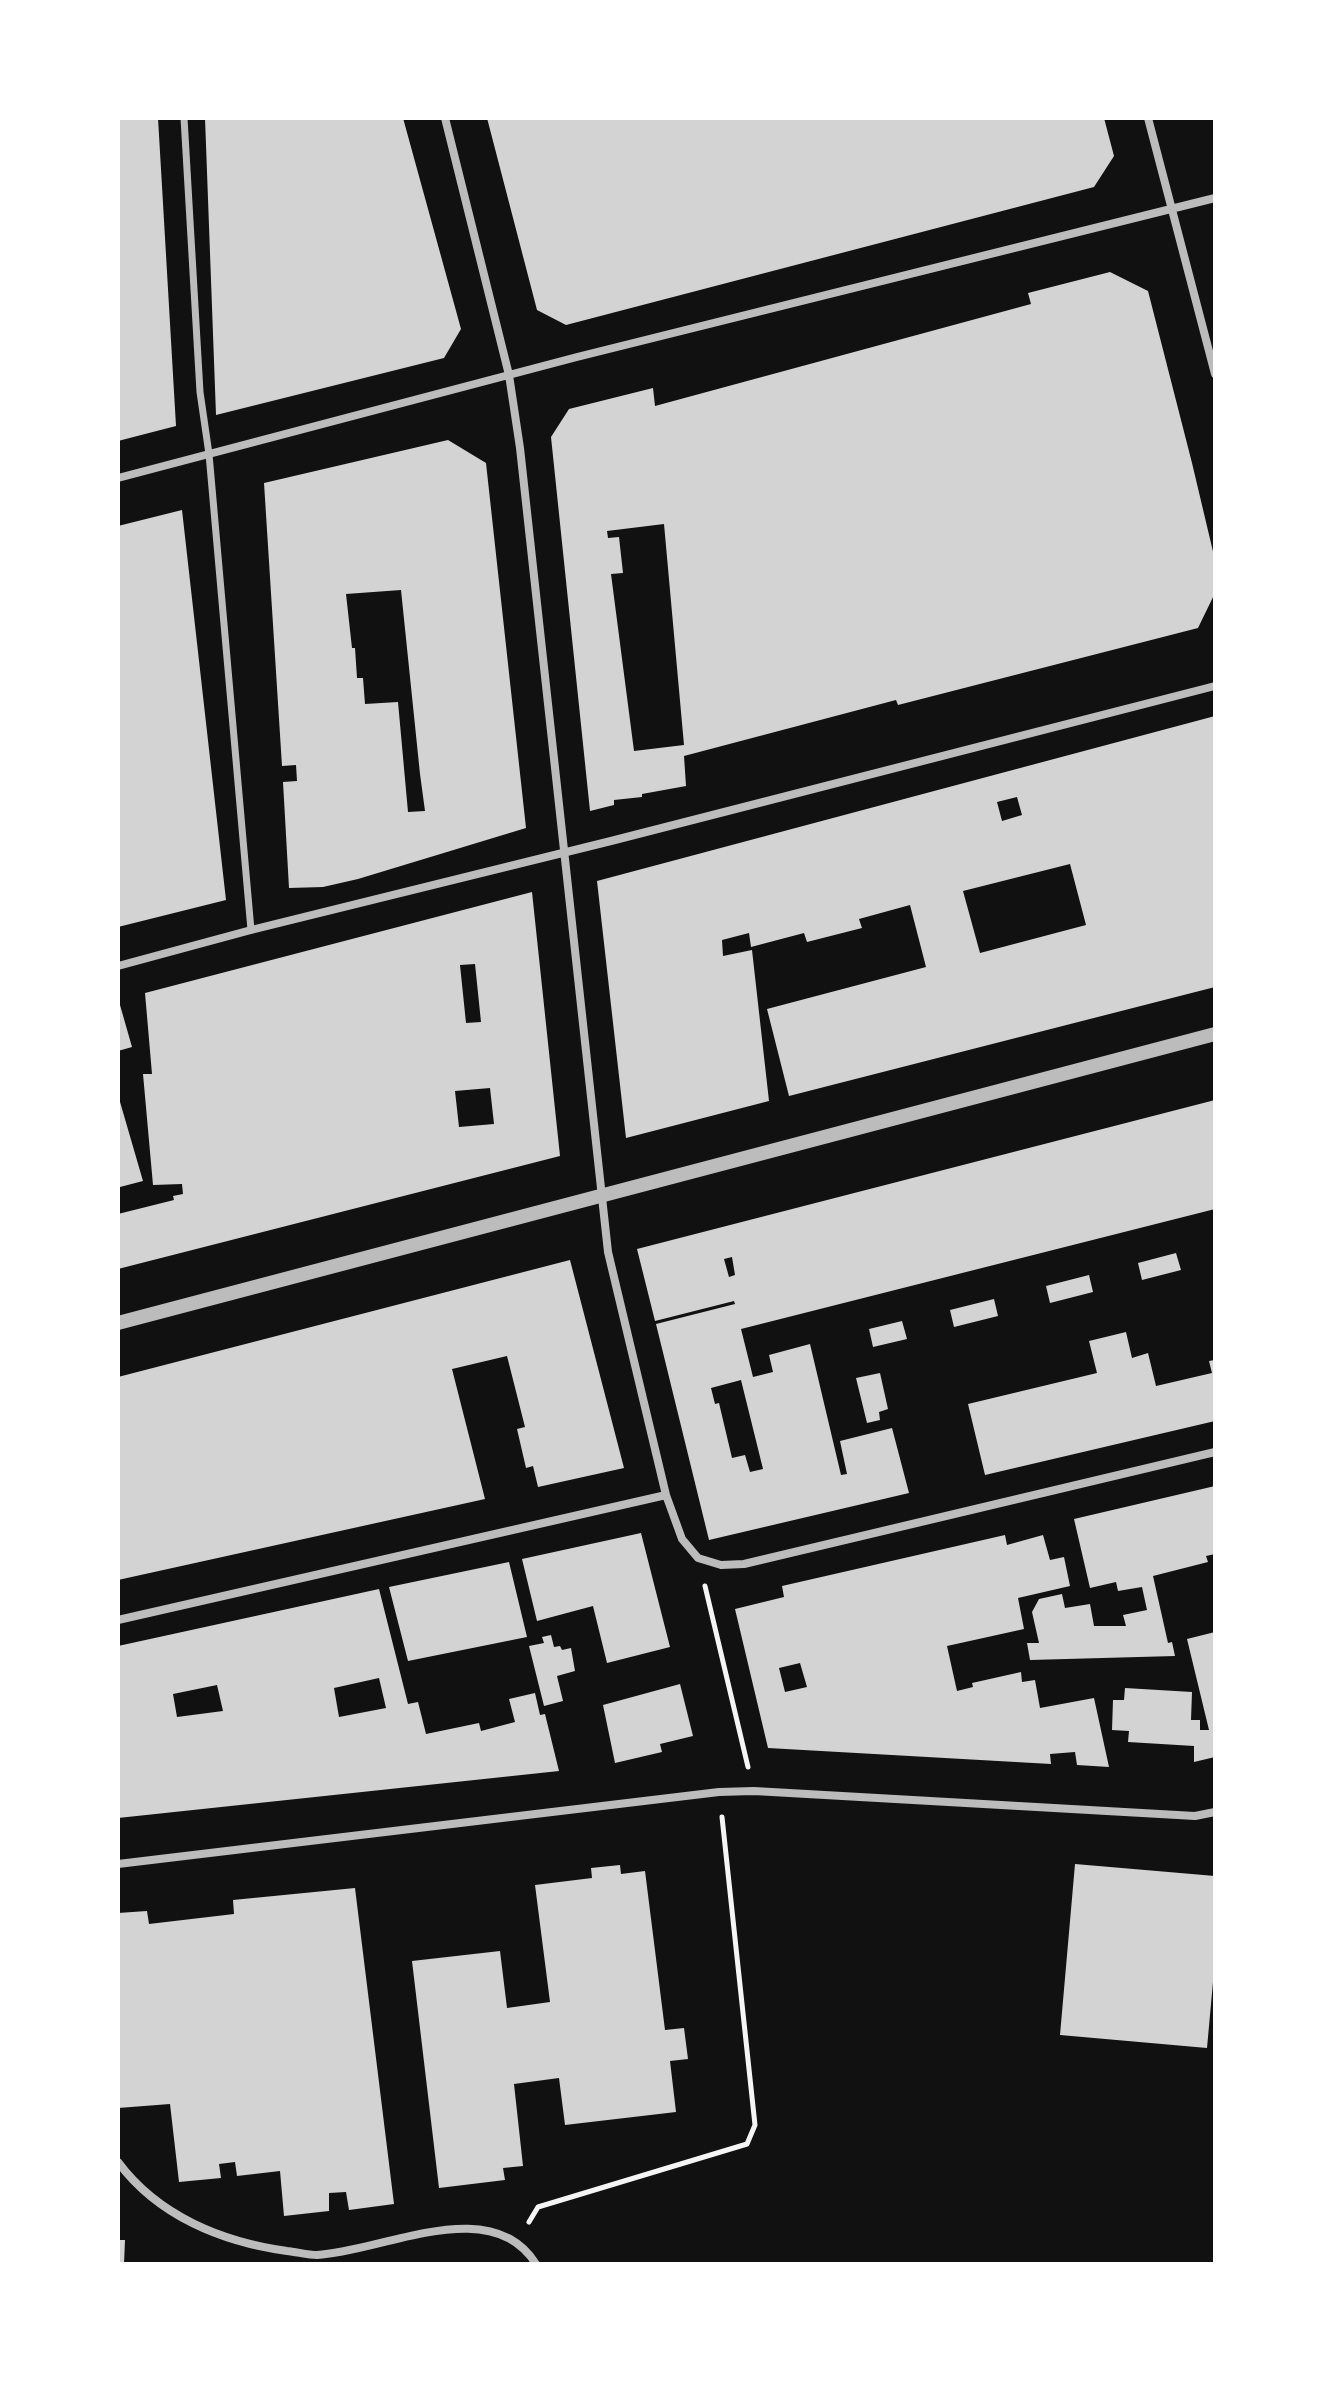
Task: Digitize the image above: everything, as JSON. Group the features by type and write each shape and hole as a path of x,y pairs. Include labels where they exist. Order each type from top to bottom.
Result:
{"street":[{"path":"184,118 200,392 209,454 251,930"},
{"path":"445,118 509,375 520,448 611,1266 666,1495 682,1539 698,1558 721,1565 744,1564 1215,1452"},
{"path":"1148,118 1215,374"},
{"path":"118,478 509,375 1215,198"},
{"path":"118,966 1215,686"},
{"path":"118,1323 1215,1034"},
{"path":"118,1620 666,1495"},
{"path":"118,1864 719,1792 754,1791 1195,1816 1215,1812"},
{"path":"118,2162 131,2180 168,2209 212,2234 262,2247 317,2255 459,2228 493,2231 516,2242 536,2264"}],"path":[{"path":"698,1558 754,1791"},
{"path":"516,2242 538,2207 747,2144 755,2125 719,1792"}],"building":[{"path":"118,118 158,118 176,426 118,441"},
{"path":"205,118 403,118 461,329 444,358 216,415"},
{"path":"487,118 1104,118 1114,156 1094,187 566,325 537,310"},
{"path":"1110,272 1148,291 1215,560 1215,593 1198,628 898,705 896,700 684,756 686,786 614,800 614,805 590,811 551,437 569,409 653,388 655,406 1031,304 1028,293","holes":["664,524 684,745 634,751 611,574 623,573 619,537 608,538 607,531"]},
{"path":"448,440 486,463 526,828 358,879 323,887 289,888 283,782 297,781 296,765 282,766 264,483","holes":["401,590 425,811 408,812 398,702 365,704 363,678 357,678 346,594"]},
{"path":"182,510 226,900 118,927 118,526"},
{"path":"1215,716 1215,987 789,1096 767,1009 926,967 910,905 859,919 862,928 807,942 804,933 751,947 749,933 722,940 723,956 752,950 769,1101 626,1138 597,881","holes":["1017,797 1022,815 1002,821 997,802","1070,864 1086,925 980,953 963,891"]},
{"path":"532,892 560,1156 118,1269 118,1214 174,1200 173,1196 183,1194 182,1184 153,1185 143,1074 152,1074 145,993","holes":["475,964 481,1022 466,1023 460,965","490,1088 494,1124 459,1127 455,1091"]},
{"path":"118,998 132,1047 118,1051"},
{"path":"118,1095 143,1181 120,1187 118,1181"},
{"path":"1215,1100 1215,1209 741,1329 753,1377 773,1372 769,1355 810,1344 841,1475 847,1474 840,1441 892,1428 909,1493 709,1540 656,1324 735,1304 734,1301 655,1321 637,1249","holes":["732,1257 735,1275 729,1277 724,1259","741,1380 763,1469 750,1472 745,1455 732,1458 719,1403 715,1404 711,1388"]},
{"path":"1176,1253 1181,1270 1142,1280 1138,1263"},
{"path":"570,1260 624,1468 538,1487 533,1466 526,1468 517,1429 525,1427 507,1356 452,1369 485,1499 118,1580 118,1377"},
{"path":"1089,1275 1093,1292 1050,1303 1046,1286"},
{"path":"994,1299 998,1316 954,1327 950,1310"},
{"path":"902,1321 907,1339 873,1347 869,1329"},
{"path":"1126,1332 1132,1358 1148,1353 1156,1386 1212,1373 1209,1361 1215,1360 1215,1421 985,1475 968,1404 1097,1373 1089,1341"},
{"path":"880,1373 888,1409 879,1412 880,1420 867,1423 856,1378"},
{"path":"1215,1486 1215,1554 1206,1556 1208,1562 1153,1576 1168,1643 1172,1642 1175,1656 1030,1660 1027,1643 1039,1643 1032,1612 1039,1599 1062,1594 1065,1608 1090,1604 1094,1626 1126,1626 1123,1615 1147,1610 1142,1587 1118,1591 1116,1582 1090,1588 1074,1519"},
{"path":"641,1533 670,1647 607,1663 593,1606 537,1621 522,1559"},
{"path":"1005,1535 1007,1545 1043,1535 1050,1560 1064,1557 1070,1586 1018,1598 1024,1629 947,1646 957,1691 973,1687 972,1683 1021,1672 1022,1682 1035,1680 1040,1708 1094,1698 1109,1767 1077,1765 1075,1752 1050,1754 1051,1764 768,1748 735,1609 784,1597 782,1586","holes":["800,1663 807,1687 785,1692 779,1668"]},
{"path":"509,1562 527,1637 408,1661 389,1587"},
{"path":"379,1589 408,1704 418,1702 426,1734 479,1723 481,1731 515,1722 509,1699 535,1693 540,1715 545,1714 559,1771 118,1818 118,1646","holes":["379,1678 386,1708 339,1717 334,1688","217,1685 223,1711 177,1717 173,1694"]},
{"path":"1215,1632 1215,1757 1194,1762 1194,1746 1128,1742 1129,1731 1112,1730 1113,1700 1124,1700 1125,1688 1192,1692 1191,1720 1200,1720 1200,1730 1209,1730 1187,1639"},
{"path":"551,1635 554,1647 560,1646 562,1650 571,1648 575,1671 557,1676 563,1701 544,1706 529,1646 544,1643 542,1637"},
{"path":"680,1684 693,1736 660,1744 662,1752 615,1763 603,1705"},
{"path":"1075,1864 1215,1876 1215,1960 1207,2048 1060,2035"},
{"path":"620,1865 621,1874 645,1871 665,2030 684,2028 688,2059 670,2061 676,2112 565,2125 559,2078 514,2084 523,2166 503,2168 505,2180 439,2188 412,1961 500,1951 507,2008 550,2002 535,1885 592,1878 591,1868"},
{"path":"355,1888 394,2204 349,2210 346,2192 329,2193 329,2211 284,2216 280,2171 237,2176 235,2162 219,2164 221,2178 179,2182 170,2104 118,2108 118,1913 147,1911 149,1924 234,1914 233,1900"},
{"path":"118,2240 125,2240 124,2264 118,2264"}]}
